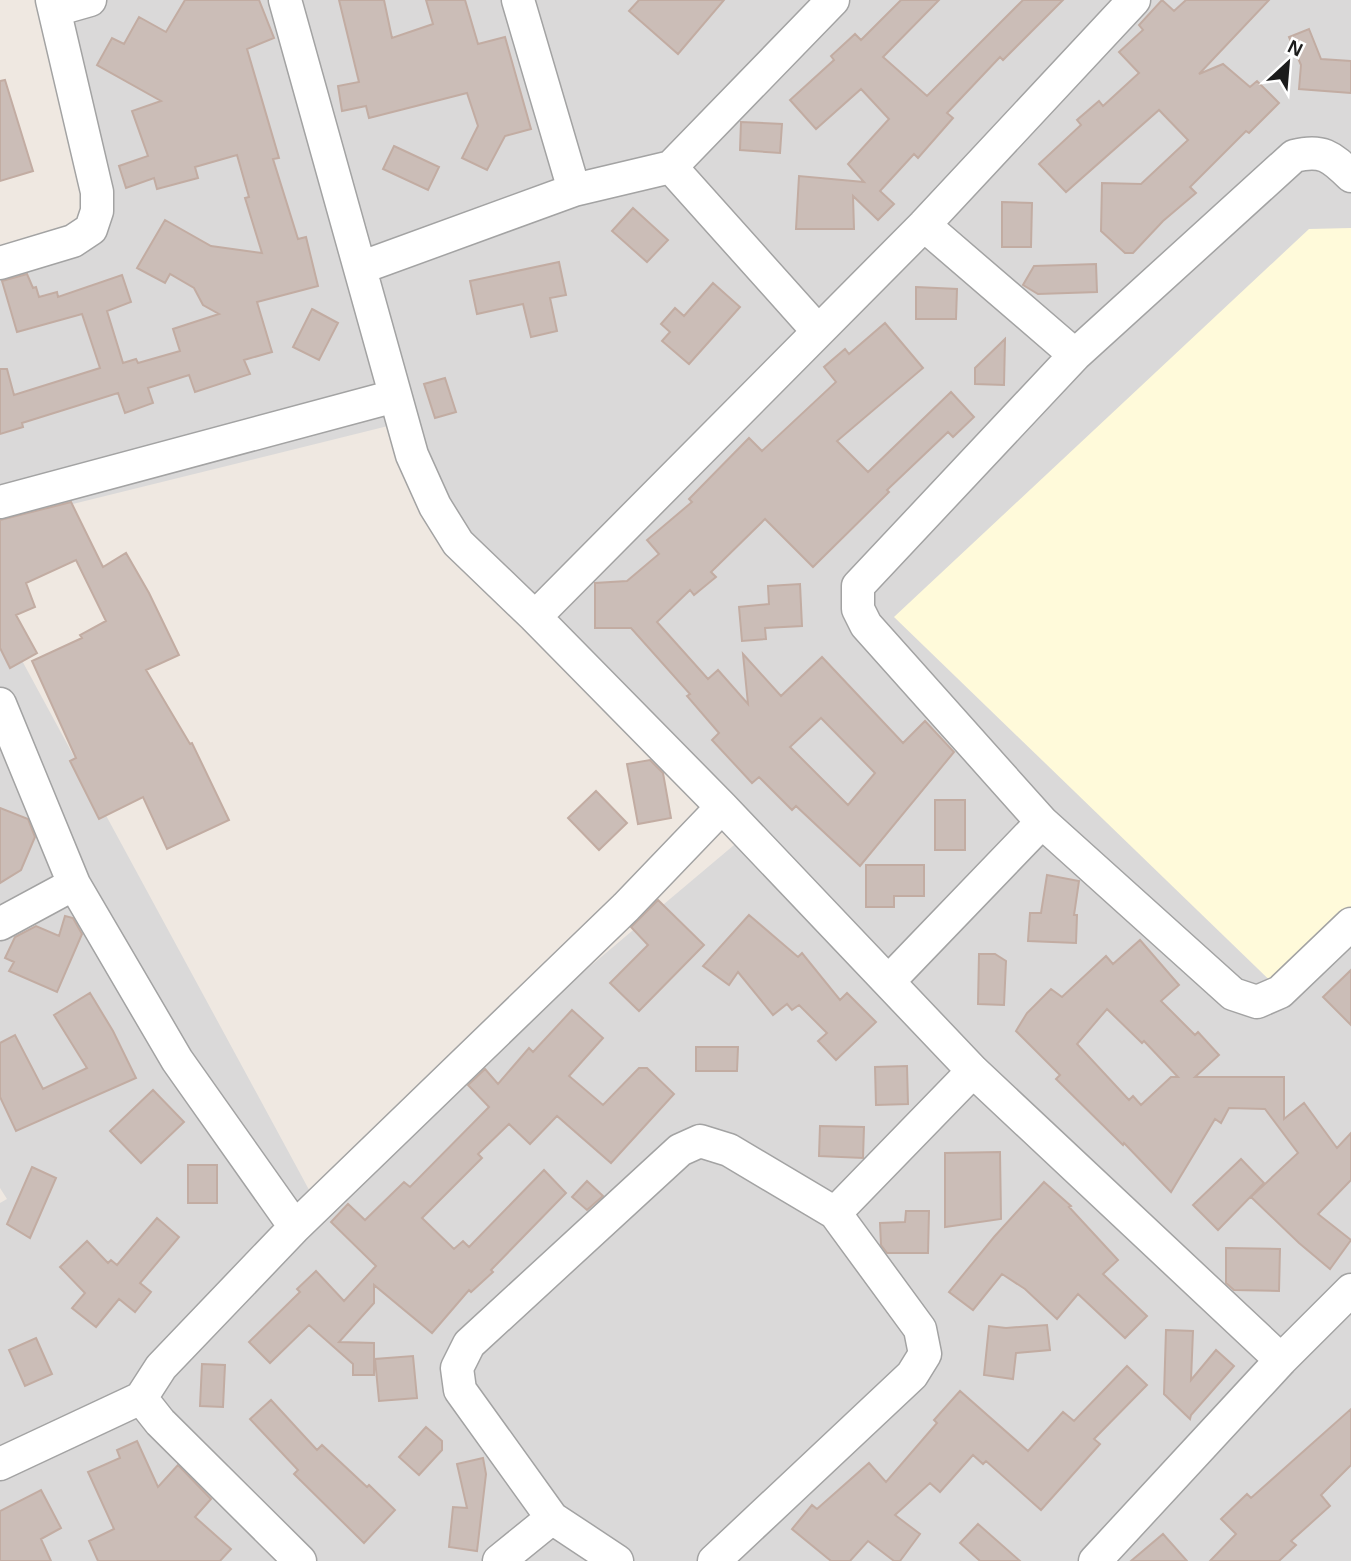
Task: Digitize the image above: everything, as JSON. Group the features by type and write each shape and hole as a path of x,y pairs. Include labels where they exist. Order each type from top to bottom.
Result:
{"street":[{"path":"0,263 72,240 91,229 97,211 97,192 54,5 90,0"},
{"path":"285,0 412,455 435,506 458,543 535,617 722,807 973,1071 1281,1360"},
{"path":"518,0 574,190"},
{"path":"360,268 574,190 671,167 833,0"},
{"path":"535,617 924,225 1134,0"},
{"path":"1351,176 1336,161 1313,151 1294,156 1075,355 858,586 858,609 866,625 1042,822 1233,995 1257,1002 1280,992 1351,924"},
{"path":"671,167 817,330"},
{"path":"924,225 1075,355"},
{"path":"0,502 395,396"},
{"path":"0,704 74,884 177,1060 295,1227"},
{"path":"0,1464 141,1398 161,1367 295,1227 626,907 722,807"},
{"path":"889,982 1042,822"},
{"path":"0,924 74,884"},
{"path":"835,1213 973,1071"},
{"path":"617,1561 552,1518 460,1390 457,1368 469,1344 680,1150 700,1140 729,1150 835,1213 920,1329 925,1354 912,1374 713,1561"},
{"path":"1095,1561 1281,1360 1351,1290"},
{"path":"141,1398 160,1422 300,1561"},
{"path":"499,1561 552,1518"}],"shaded area":[{"path":"41,0 1351,0 1351,1561 0,1561 0,1203 7,1199 0,1188 0,620 314,1199 740,840 494,599 392,425 0,522 0,265 104,222"},
{"path":"1351,228 1351,926 1285,995 894,617 1309,229"}],"building":[{"path":"185,0 259,0 274,38 247,49 279,158 273,159 298,239 306,237 318,286 257,302 272,352 244,360 250,374 195,392 189,375 148,388 153,403 125,413 118,393 22,423 23,427 0,434 0,369 7,369 14,395 100,368 82,314 17,332 2,281 27,274 39,297 57,292 58,297 122,275 131,302 107,311 123,363 136,359 138,363 180,351 173,329 219,314 203,305 194,288 170,274 165,283 137,268 165,220 211,246 262,253 245,198 249,197 237,155 195,167 198,178 157,189 154,178 126,188 119,166 148,156 132,111 161,101 97,65 112,38 124,44 139,17 166,32"},
{"path":"339,0 384,0 392,38 433,24 426,0 465,0 478,44 505,37 531,129 505,136 487,170 462,158 478,126 467,93 369,118 366,106 342,111 338,86 359,82"},
{"path":"639,0 724,0 678,54 629,11"},
{"path":"901,0 939,0 883,57 927,96 1023,0 1063,0 1003,60 1000,57 947,113 953,118 918,158 914,154 880,191 894,204 878,220 853,196 854,229 796,229 799,176 864,182 848,164 889,119 861,89 816,129 790,100 834,60 831,56 855,34 861,40"},
{"path":"1162,0 1174,11 1186,0 1269,0 1199,74 1223,64 1250,87 1257,81 1279,103 1249,133 1246,131 1190,187 1196,193 1163,221 1133,253 1125,253 1101,231 1102,183 1141,184 1188,140 1159,110 1066,192 1039,164 1081,125 1077,120 1099,101 1103,106 1139,73 1119,52 1143,30 1139,25"},
{"path":"1309,29 1321,59 1351,61 1351,93 1299,89 1301,65 1289,37"},
{"path":"5,80 33,171 0,181 0,81"},
{"path":"741,122 782,124 780,153 740,150"},
{"path":"394,146 439,167 428,190 383,169"},
{"path":"1002,202 1032,203 1031,247 1002,247"},
{"path":"633,208 668,240 647,262 612,231"},
{"path":"559,262 566,295 550,298 557,331 531,337 523,304 477,314 470,281"},
{"path":"1096,264 1097,292 1038,294 1023,285 1034,266"},
{"path":"713,283 740,307 689,364 662,341 670,332 661,324 675,308 684,316"},
{"path":"916,287 957,289 956,319 916,319"},
{"path":"312,309 338,323 319,360 293,347"},
{"path":"885,323 923,368 837,441 868,472 951,392 974,417 953,437 948,432 887,490 889,492 813,567 765,519 711,572 716,577 694,595 690,590 657,622 708,679 718,670 748,704 743,654 781,696 822,657 903,743 925,721 954,752 860,866 796,806 792,810 759,777 752,783 712,740 719,733 687,696 690,694 631,628 595,628 595,583 627,581 659,554 647,540 692,502 689,499 749,438 762,451 836,382 824,367 845,349 849,354","holes":["821,718 875,773 848,805 790,747"]},
{"path":"1005,339 1004,385 975,384 975,368"},
{"path":"445,378 456,412 435,418 424,384"},
{"path":"71,502 103,567 126,553 149,593 179,655 146,670 190,744 192,743 229,820 167,849 143,797 99,819 70,761 76,758 32,661 82,638 80,635 106,621 76,560 26,583 35,607 16,615 37,653 10,668 0,648 0,520"},
{"path":"800,584 802,626 765,628 766,639 742,641 739,607 769,604 768,586"},
{"path":"650,760 663,773 671,818 638,824 627,764"},
{"path":"596,791 627,823 599,850 568,818"},
{"path":"935,800 965,800 965,850 935,850"},
{"path":"0,808 28,819 35,837 21,870 0,883"},
{"path":"866,865 924,865 924,896 894,896 894,907 866,907"},
{"path":"1047,875 1079,881 1074,915 1077,915 1076,943 1028,941 1030,913 1041,913"},
{"path":"658,900 704,945 639,1011 610,983 648,945 631,927"},
{"path":"749,915 798,957 802,953 840,1000 847,993 876,1022 836,1060 818,1041 827,1033 799,1005 792,1010 787,1004 773,1015 738,972 729,985 703,966"},
{"path":"65,916 73,918 82,934 57,992 9,971 14,962 5,958 15,937 36,926 59,936"},
{"path":"1140,940 1179,985 1161,1001 1195,1035 1198,1032 1219,1055 1195,1077 1284,1077 1284,1119 1304,1103 1337,1148 1351,1133 1351,1180 1318,1214 1351,1240 1330,1269 1251,1197 1298,1153 1265,1109 1229,1108 1221,1123 1215,1119 1171,1192 1056,1079 1060,1075 1016,1031 1027,1013 1051,989 1062,997 1106,956 1113,964","holes":["1107,1009 1142,1043 1144,1041 1178,1077 1171,1077 1141,1105 1133,1096 1129,1100 1077,1044"]},
{"path":"979,954 995,954 1006,961 1004,1005 978,1004"},
{"path":"1351,970 1351,1025 1323,997"},
{"path":"90,993 113,1031 136,1078 16,1131 0,1097 0,1043 15,1035 43,1089 87,1068 54,1015"},
{"path":"572,1010 603,1038 569,1076 603,1105 639,1068 647,1068 674,1094 611,1163 557,1116 530,1144 509,1124 478,1154 482,1158 422,1218 454,1249 463,1241 469,1247 544,1170 566,1193 491,1270 493,1272 471,1292 469,1290 432,1333 374,1285 374,1303 339,1342 374,1343 374,1375 353,1375 353,1364 309,1325 270,1363 249,1342 300,1292 297,1289 316,1271 344,1301 376,1266 331,1222 348,1204 365,1220 404,1182 410,1187 489,1107 468,1085 485,1069 498,1084 529,1048 533,1052"},
{"path":"696,1047 738,1047 737,1071 696,1071"},
{"path":"907,1066 908,1104 876,1105 875,1067"},
{"path":"153,1090 184,1122 141,1163 110,1131"},
{"path":"820,1126 864,1127 863,1158 819,1156"},
{"path":"1000,1152 1001,1219 945,1227 945,1153"},
{"path":"1241,1159 1264,1183 1218,1230 1193,1205"},
{"path":"188,1165 217,1165 217,1203 188,1203"},
{"path":"32,1167 56,1178 30,1238 7,1224"},
{"path":"587,1181 603,1196 587,1210 572,1197"},
{"path":"1044,1182 1071,1206 1069,1207 1118,1260 1103,1274 1147,1316 1125,1338 1078,1294 1057,1319 1025,1289 1002,1274 973,1310 949,1292"},
{"path":"906,1211 929,1211 928,1253 887,1253 881,1245 880,1223 905,1222"},
{"path":"157,1218 179,1237 140,1283 151,1292 135,1312 119,1299 96,1327 72,1308 85,1293 60,1267 87,1241 108,1263 111,1260 117,1265"},
{"path":"1226,1248 1280,1249 1279,1291 1234,1290 1226,1283"},
{"path":"1047,1325 1050,1350 1016,1353 1013,1379 984,1375 989,1326 1006,1328"},
{"path":"1166,1330 1193,1331 1191,1380 1216,1350 1234,1366 1190,1419 1164,1394"},
{"path":"36,1338 52,1374 25,1386 9,1350"},
{"path":"413,1356 417,1398 379,1401 375,1359"},
{"path":"202,1364 225,1365 223,1407 200,1406"},
{"path":"1127,1366 1147,1385 1094,1439 1100,1444 1041,1510 986,1461 983,1464 973,1455 940,1492 930,1483 895,1515 920,1534 900,1561 894,1561 868,1541 850,1561 831,1561 792,1529 812,1505 817,1509 869,1463 886,1482 937,1423 934,1420 960,1391 1028,1451 1063,1412 1074,1421"},
{"path":"271,1400 317,1450 322,1445 395,1510 364,1543 294,1474 298,1470 250,1419"},
{"path":"1351,1409 1351,1465 1321,1495 1330,1506 1291,1541 1296,1545 1279,1561 1210,1561 1236,1534 1221,1519 1247,1494 1251,1498"},
{"path":"426,1427 442,1441 442,1450 419,1475 399,1457"},
{"path":"137,1441 158,1487 178,1465 211,1499 195,1517 231,1549 220,1561 98,1561 89,1541 114,1529 88,1472 120,1458 117,1450"},
{"path":"483,1458 486,1474 477,1551 449,1547 453,1507 467,1508 457,1464"},
{"path":"41,1490 61,1528 41,1539 51,1561 0,1561 0,1511"},
{"path":"978,1524 1020,1561 980,1561 960,1543"},
{"path":"1163,1534 1187,1561 1131,1561"}]}
